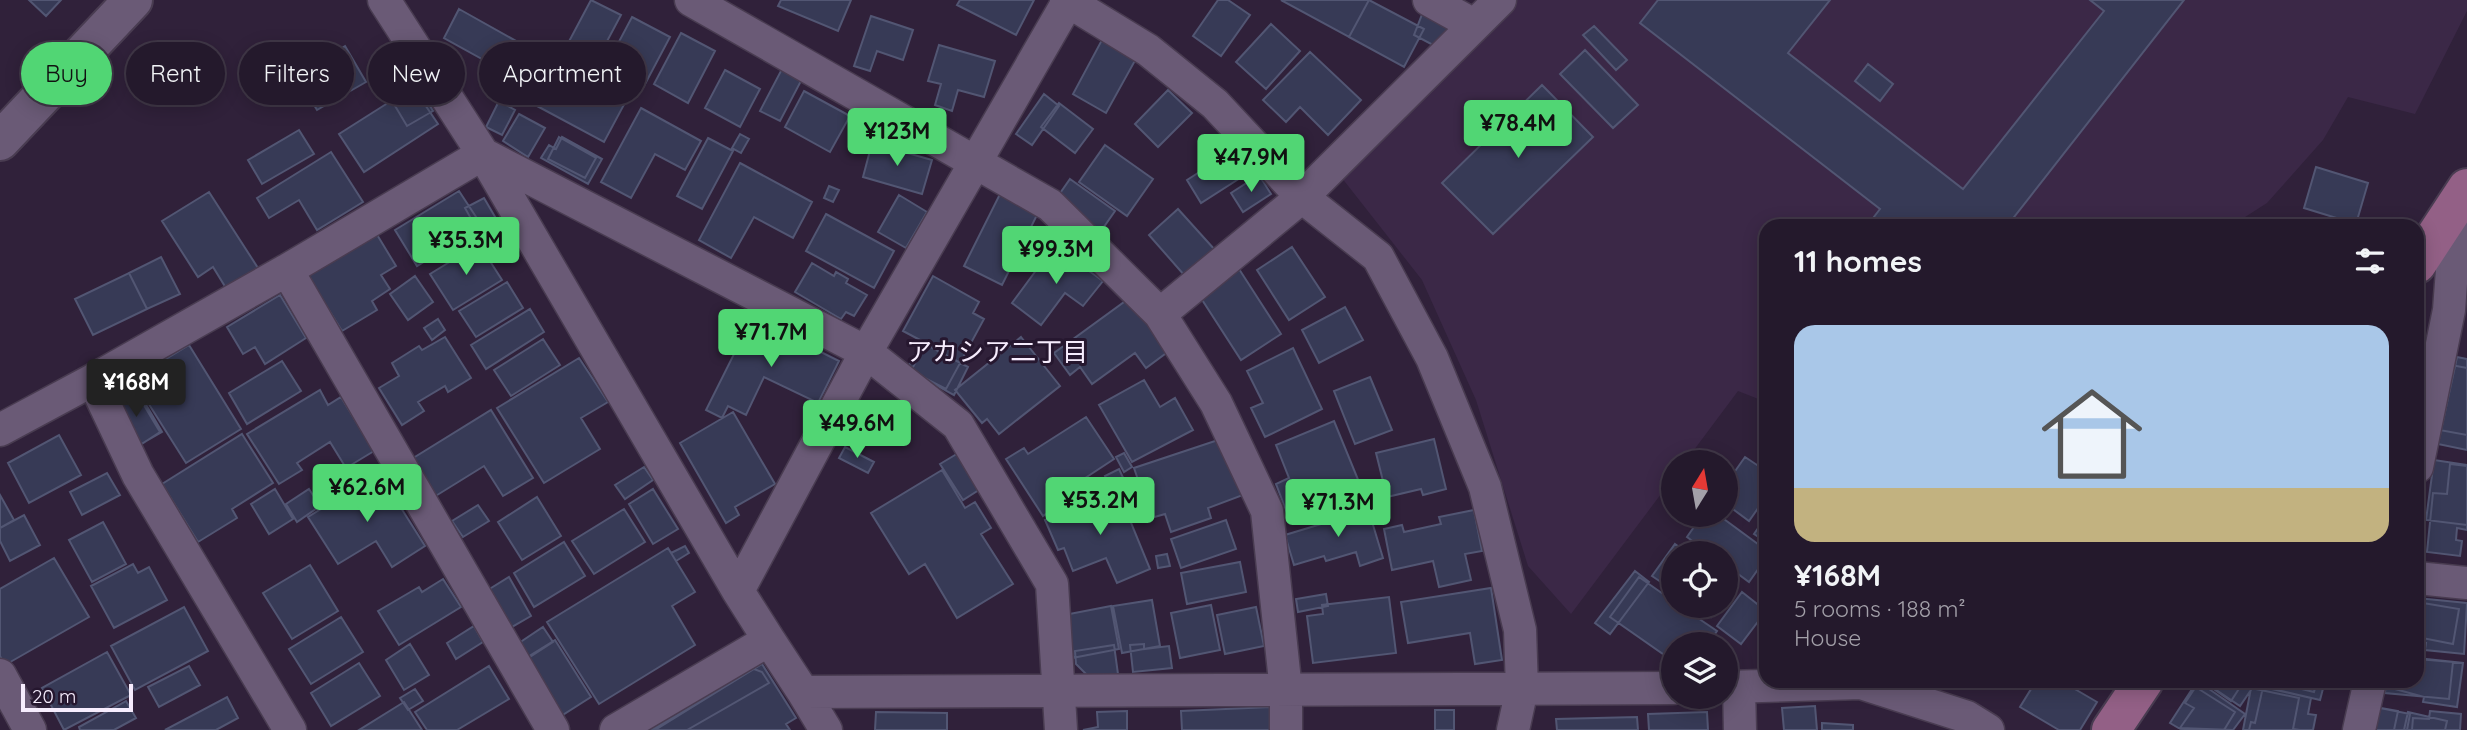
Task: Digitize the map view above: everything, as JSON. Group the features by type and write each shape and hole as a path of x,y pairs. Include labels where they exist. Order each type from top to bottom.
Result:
{"main road":[{"path":"2424,253 2462,196"},
{"path":"2111,730 2139,688"}],"street":[{"path":"0,141 133,0"},
{"path":"384,0 483,154 738,591 826,730"},
{"path":"691,0 1050,205 1160,314 1216,403 1267,511 1286,691 1286,730"},
{"path":"738,591 866,352 1068,0 1148,50 1216,104 1302,197 1378,257 1432,358 1485,487 1520,630 1522,689 1513,730"},
{"path":"1429,0 1474,25"},
{"path":"1160,314 1302,197 1500,0"},
{"path":"0,430 287,270 483,154"},
{"path":"483,154 866,352 958,425 1003,496 1052,584 1061,691 1061,730"},
{"path":"2424,443 2456,335 2449,310 2462,196"},
{"path":"287,270 552,730"},
{"path":"93,380 138,475 290,730"},
{"path":"2424,579 2467,583"},
{"path":"616,730 768,640"},
{"path":"0,675 30,730"},
{"path":"1738,687 1759,686"},
{"path":"803,692 1661,688"},
{"path":"1877,688 1967,717 1988,730"},
{"path":"2360,730 2369,688"},
{"path":"1736,709 1740,730"}],"shaded area":[{"path":"1516,0 2467,0 2467,11 2415,114 2348,97 2323,140 2267,203 2242,219 1759,219 1759,399 1738,391 1694,450 1661,450 1661,494 1571,614 1528,566 1476,400 1422,280 1338,173"}],"building":[{"path":"29,0 61,0 46,16"},
{"path":"591,0 621,15 607,42 569,42"},
{"path":"781,0 851,0 838,31 778,6"},
{"path":"960,0 1034,0 1016,35 957,5"},
{"path":"1218,0 1228,0 1250,15 1221,56 1193,36"},
{"path":"1281,0 1369,0 1349,37"},
{"path":"1369,0 1424,29 1404,67 1349,37"},
{"path":"1658,0 1830,0 1788,53 1963,189 2104,11 2090,0 2184,0 2012,219 1872,219 1880,209 1640,23"},
{"path":"459,9 516,41 479,42 479,57 465,50 465,42 451,42 444,38"},
{"path":"1423,12 1453,30 1435,46 1414,35"},
{"path":"871,16 913,30 903,60 877,51 870,71 854,66"},
{"path":"632,17 670,37 646,82 646,42 619,42"},
{"path":"1271,24 1300,51 1266,89 1236,62"},
{"path":"1594,26 1627,60 1616,70 1583,35"},
{"path":"681,33 715,51 688,103 654,84"},
{"path":"1103,38 1137,57 1106,113 1073,94"},
{"path":"939,45 995,61 984,97 958,90 952,111 935,105 941,84 928,81"},
{"path":"1585,50 1638,105 1613,128 1560,74"},
{"path":"1310,52 1361,100 1328,135 1300,107 1286,122 1263,100"},
{"path":"354,61 366,82 354,89"},
{"path":"1868,64 1893,84 1880,101 1855,81"},
{"path":"782,69 802,79 780,121 760,111"},
{"path":"725,70 760,89 740,127 705,108"},
{"path":"1542,85 1593,137 1493,234 1442,183"},
{"path":"1168,90 1192,113 1158,147 1135,124"},
{"path":"804,91 850,116 830,152 785,127"},
{"path":"1044,94 1059,106 1032,145 1016,134"},
{"path":"1059,103 1093,129 1075,153 1041,127"},
{"path":"385,105 425,105 438,124 364,172 339,134"},
{"path":"395,105 429,105 433,111 407,126"},
{"path":"497,105 506,105 515,110 502,135 486,127"},
{"path":"538,105 624,105 604,142"},
{"path":"641,108 701,141 685,170 655,154 631,198 601,182"},
{"path":"519,114 545,128 528,157 503,141"},
{"path":"299,130 314,154 262,184 248,160"},
{"path":"740,134 749,139 741,153 732,148"},
{"path":"559,137 596,158 585,178 548,159"},
{"path":"562,137 602,159 588,184 541,158 549,145 556,149"},
{"path":"708,138 733,151 702,209 677,196"},
{"path":"872,143 932,160 922,194 863,177"},
{"path":"1105,145 1153,179 1127,216 1079,182"},
{"path":"1234,150 1248,173 1201,203 1187,180"},
{"path":"331,152 363,202 317,230 299,200 269,218 257,198"},
{"path":"740,163 812,202 793,238 754,217 731,258 699,240"},
{"path":"2316,167 2368,183 2357,219 2340,219 2304,208"},
{"path":"1259,175 1271,194 1243,212 1231,193"},
{"path":"1070,179 1115,211 1101,231 1056,199"},
{"path":"829,186 839,190 833,202 824,198"},
{"path":"459,191 482,226 417,266 395,230"},
{"path":"209,192 258,268 226,288 213,267 198,277 162,221"},
{"path":"1000,194 1038,213 1002,285 964,266"},
{"path":"899,195 927,212 906,248 878,232"},
{"path":"484,198 498,222 479,233 465,208"},
{"path":"1178,209 1215,250 1185,276 1149,235"},
{"path":"826,214 894,251 874,288 806,251"},
{"path":"376,233 396,266 381,275 390,289 372,301 377,310 342,331 307,275"},
{"path":"479,244 502,280 453,310 430,274"},
{"path":"1054,246 1103,281 1083,306 1065,293 1041,325 1012,303"},
{"path":"1292,247 1325,297 1289,320 1257,270"},
{"path":"161,257 180,294 147,309 129,273"},
{"path":"812,263 834,276 836,272 848,279 846,283 867,295 854,316 846,312 841,319 795,292"},
{"path":"1239,269 1281,334 1241,360 1199,295"},
{"path":"129,273 147,309 93,335 75,299"},
{"path":"415,276 433,302 408,320 390,294"},
{"path":"933,276 979,302 973,313 984,319 946,389 907,369 922,341 903,331"},
{"path":"507,282 523,308 476,337 459,311"},
{"path":"280,295 306,338 265,364 255,347 243,354 227,327"},
{"path":"1131,297 1169,351 1146,368 1135,353 1092,384 1080,367 1070,375 1054,353"},
{"path":"1345,307 1363,340 1319,363 1302,330"},
{"path":"530,309 544,332 486,369 471,345"},
{"path":"752,318 839,361 818,403 764,377 746,415 728,406 722,418 706,410"},
{"path":"438,319 445,330 432,340 424,328"},
{"path":"445,337 471,378 448,392 445,386 418,402 424,411 402,425 379,388 399,376 392,363 419,346 422,350"},
{"path":"1021,337 1060,386 999,434 987,419 982,423 955,390"},
{"path":"543,339 560,365 511,396 494,370"},
{"path":"925,344 968,367 954,395 911,371"},
{"path":"189,345 241,429 186,463 133,379"},
{"path":"1293,348 1322,409 1265,437 1251,408 1263,403 1247,371"},
{"path":"2457,357 2467,359 2467,450 2438,444"},
{"path":"579,358 608,402 581,418 600,449 544,483 497,408"},
{"path":"282,361 301,391 247,424 229,393"},
{"path":"2446,364 2467,368 2467,435 2434,429"},
{"path":"1370,377 1392,430 1355,444 1334,391"},
{"path":"1144,380 1160,407 1175,398 1193,430 1132,462 1099,405"},
{"path":"320,390 328,405 341,397 374,451 346,468 330,442 297,463 302,470 279,484 247,434"},
{"path":"138,391 162,432 136,447 112,407"},
{"path":"136,392 160,432 137,447 112,407"},
{"path":"491,410 533,478 503,496 484,466 434,497 410,460"},
{"path":"733,412 775,484 735,507 739,515 726,523 680,443"},
{"path":"1086,417 1114,459 1067,490 1071,496 1043,516 1006,459 1024,448 1028,454"},
{"path":"1334,421 1359,482 1319,498 1322,506 1289,518 1276,484 1289,478 1276,445"},
{"path":"242,434 273,483 232,509 237,518 198,542 162,484"},
{"path":"59,435 81,475 29,503 8,463"},
{"path":"1224,438 1243,495 1208,508 1211,518 1171,532 1165,514 1151,518 1134,468"},
{"path":"1434,439 1446,489 1423,495 1421,489 1387,497 1376,453"},
{"path":"845,447 874,462 868,473 839,458"},
{"path":"960,452 982,488 963,500 940,464"},
{"path":"1124,453 1132,467 1124,472 1116,457"},
{"path":"1745,457 1759,466 1759,507 1749,521 1738,513 1738,467"},
{"path":"2434,460 2467,465 2467,525 2426,520"},
{"path":"2450,464 2467,466 2467,530 2457,528 2456,540 2462,541 2460,556 2427,552 2433,493 2447,494"},
{"path":"644,467 653,480 625,499 615,485"},
{"path":"1119,469 1126,484 1112,491 1105,476"},
{"path":"942,470 965,508 975,502 991,528 981,534 1013,584 957,618 925,564 909,574 871,513"},
{"path":"107,473 120,495 82,515 70,492"},
{"path":"379,473 425,546 392,567 376,541 338,564 308,517"},
{"path":"1129,487 1133,499 1120,503 1117,491"},
{"path":"275,489 293,519 269,534 251,504"},
{"path":"309,489 320,506 297,522 286,504"},
{"path":"653,489 678,529 653,544 629,504"},
{"path":"1118,491 1150,569 1117,583 1106,558 1073,571 1064,548 1058,550 1045,520"},
{"path":"0,495 14,520 0,528"},
{"path":"537,497 561,536 522,560 498,522"},
{"path":"478,505 489,521 463,537 452,521"},
{"path":"1367,505 1383,558 1360,566 1356,552 1326,561 1324,556 1294,565 1285,535 1341,518 1340,513"},
{"path":"624,509 645,542 594,574 572,541"},
{"path":"1474,510 1482,551 1465,554 1471,580 1439,587 1433,561 1392,570 1384,529 1402,525 1404,532 1441,524 1439,517"},
{"path":"24,515 40,545 10,561 0,541 0,528"},
{"path":"1226,520 1236,549 1181,568 1171,539"},
{"path":"103,522 126,564 92,582 69,540"},
{"path":"1694,527 1735,527 1759,545 1759,568 1749,582 1738,574 1738,541 1692,541 1687,537"},
{"path":"564,542 585,576 534,607 514,573"},
{"path":"685,546 689,553 676,561 671,553"},
{"path":"668,548 695,592 672,606 695,645 599,704 547,622"},
{"path":"1167,554 1170,566 1158,568 1156,556"},
{"path":"54,558 89,617 5,665 0,656 0,589"},
{"path":"1240,562 1246,592 1187,604 1181,573"},
{"path":"1661,563 1661,582 1652,576"},
{"path":"133,564 138,573 149,567 167,600 114,628 91,586"},
{"path":"310,565 338,611 292,639 263,593"},
{"path":"1635,571 1649,582 1610,634 1595,623"},
{"path":"509,577 531,616 505,631 483,593"},
{"path":"1639,577 1661,593 1661,618 1698,618 1717,631 1661,632 1661,653 1610,617"},
{"path":"443,579 461,607 399,645 378,611 419,587 422,592"},
{"path":"1491,588 1502,660 1475,664 1470,633 1408,643 1401,602"},
{"path":"1742,592 1759,605 1759,620 1741,644 1738,642 1738,632 1725,632 1717,626 1723,618 1738,618 1738,597"},
{"path":"1326,594 1328,606 1298,612 1296,599"},
{"path":"1389,597 1396,653 1313,663 1307,616 1323,614 1322,605"},
{"path":"2424,599 2467,603 2464,654 2425,650"},
{"path":"1152,600 1160,646 1122,653 1113,606"},
{"path":"2424,603 2459,609 2453,644 2424,638"},
{"path":"1211,605 1220,650 1180,658 1171,613"},
{"path":"1111,606 1119,649 1067,659 1059,616"},
{"path":"184,607 208,651 135,690 111,646"},
{"path":"1256,607 1264,646 1225,654 1217,615"},
{"path":"341,617 363,652 311,684 289,649"},
{"path":"474,626 483,642 456,659 447,643"},
{"path":"543,627 553,642 525,660 516,645"},
{"path":"555,640 591,697 561,716 526,658"},
{"path":"410,644 429,675 404,690 386,660"},
{"path":"1144,644 1144,649 1169,646 1172,668 1133,672 1130,645"},
{"path":"1114,645 1118,674 1089,677 1076,664 1075,651"},
{"path":"107,652 131,695 64,730 42,688"},
{"path":"2424,659 2463,663 2457,707 2423,702 2424,697 2395,689 2424,688"},
{"path":"2424,660 2453,662 2449,699 2385,693 2385,688 2424,688"},
{"path":"359,663 380,696 331,726 311,693"},
{"path":"762,664 796,718 786,724 790,730 655,730"},
{"path":"189,666 200,685 159,707 148,687"},
{"path":"489,666 509,699 457,730 427,730 415,712"},
{"path":"754,669 762,672 769,683 687,730 651,730"},
{"path":"2032,688 2073,688 2097,702 2080,730 2059,730 2020,707"},
{"path":"2193,688 2197,688 2235,712 2224,730 2182,730 2170,723"},
{"path":"2195,688 2208,688 2245,714 2233,730 2180,728 2194,708 2185,703"},
{"path":"2212,688 2239,688 2231,701"},
{"path":"2213,688 2252,688 2240,706"},
{"path":"2251,688 2299,698 2293,729 2300,730 2243,730"},
{"path":"2263,688 2311,698 2308,714 2316,715 2313,730 2249,730 2251,722 2255,723"},
{"path":"2273,688 2323,688 2320,700"},
{"path":"2298,688 2315,688 2314,692"},
{"path":"415,689 423,701 408,710 400,698"},
{"path":"227,697 238,718 216,730 165,730"},
{"path":"126,701 136,718 114,730 80,730 79,727"},
{"path":"404,702 422,730 359,730"},
{"path":"1815,706 1817,730 1784,730 1782,708"},
{"path":"2370,706 2398,711 2394,730 2365,730"},
{"path":"1271,707 1272,730 1182,730 1181,711"},
{"path":"2375,707 2410,714 2407,730 2371,730"},
{"path":"1435,710 1454,710 1454,730 1435,730"},
{"path":"1127,711 1127,730 1083,730 1098,727 1097,712"},
{"path":"2430,711 2461,714 2460,730 2412,730 2413,718 2429,719"},
{"path":"876,712 947,713 947,730 875,730"},
{"path":"1707,712 1708,730 1649,730 1648,714"},
{"path":"2408,712 2447,721 2445,730 2404,730"},
{"path":"1637,717 1638,730 1557,730 1556,719"},
{"path":"1822,723 1853,725 1853,730 1822,730"}],"district":[{"name":"アカシア二丁目","path":"997,351"}]}
